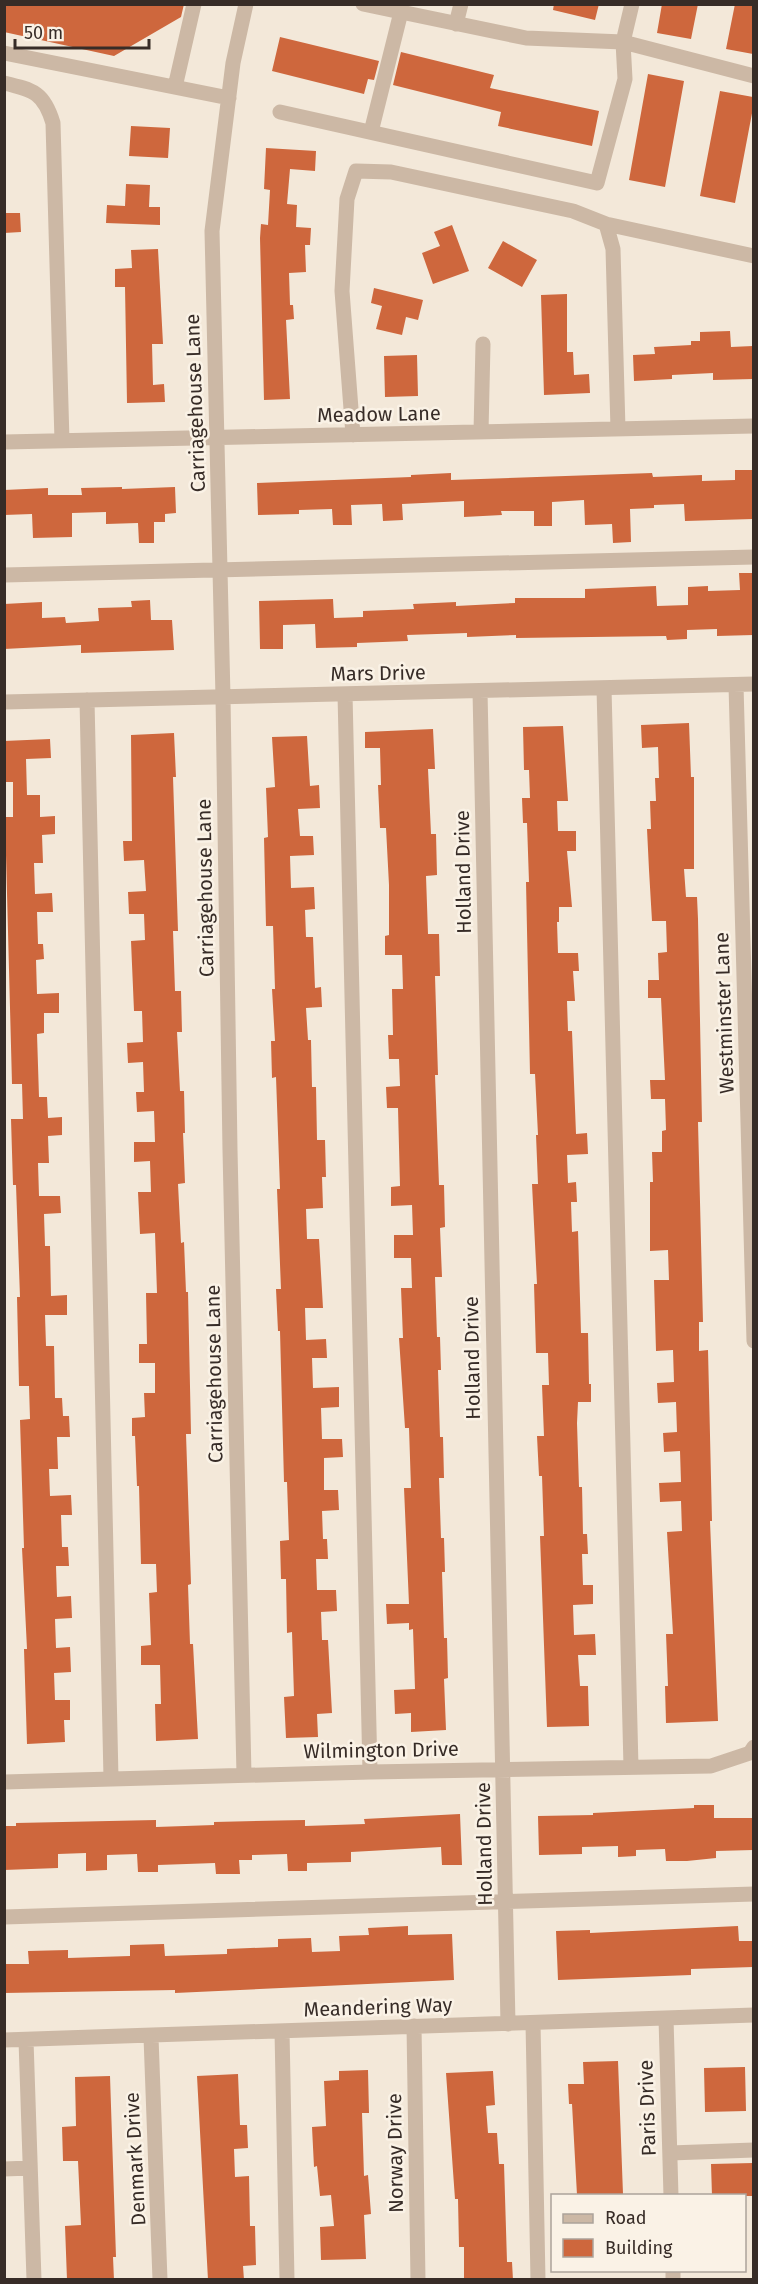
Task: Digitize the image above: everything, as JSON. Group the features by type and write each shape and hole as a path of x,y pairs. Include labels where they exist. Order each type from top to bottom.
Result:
{"street":[{"path":"175,87 194,4"},
{"name":"Carriagehouse Lane","path":"244,1774 230,1150 221,570 212,231 233,63 246,4"},
{"path":"363,4 526,38 623,42 753,76"},
{"path":"456,24 461,4"},
{"path":"279,112 597,183 625,79 623,42 632,4"},
{"path":"371,132 401,12"},
{"path":"4,53 229,98"},
{"path":"4,83 31,89 40,96 48,108 53,123 62,441"},
{"path":"353,435 342,291 347,199 356,171 391,172 573,211 606,224 753,256"},
{"path":"606,224 613,249 618,429"},
{"path":"481,432 483,344"},
{"name":"Meadow Lane","path":"4,442 753,426"},
{"path":"4,575 753,557"},
{"name":"Mars Drive","path":"4,702 753,684"},
{"name":"Westminster Lane","path":"736,685 753,1341"},
{"path":"604,688 631,1767"},
{"name":"Holland Drive","path":"480,691 508,2024"},
{"path":"345,694 370,1772"},
{"path":"87,700 111,1778"},
{"name":"Wilmington Drive","path":"4,1782 244,1774 711,1766 750,1753 753,1747"},
{"path":"4,1917 753,1894"},
{"name":"Meandering Way","path":"4,2040 151,2037 753,2015"},
{"name":"Paris Drive","path":"666,2018 671,2194"},
{"path":"533,2023 538,2280"},
{"name":"Norway Drive","path":"414,2026 418,2280"},
{"path":"282,2031 287,2280"},
{"name":"Denmark Drive","path":"151,2037 160,2280"},
{"path":"26,2040 34,2280"},
{"path":"670,2153 753,2150"},
{"path":"4,2169 30,2168"}],"building":[{"path":"4,4 184,4 181,17 114,56 4,32"},
{"path":"554,4 599,4 595,20 553,10"},
{"path":"662,4 698,4 691,39 657,33"},
{"path":"735,4 753,4 753,54 726,49"},
{"path":"280,37 379,61 374,80 368,79 364,94 272,71"},
{"path":"401,52 494,75 490,88 599,111 592,146 498,126 501,112 393,85"},
{"path":"648,74 684,81 665,187 629,180"},
{"path":"720,91 753,97 753,108 735,203 700,196"},
{"path":"131,126 170,128 168,158 129,156"},
{"path":"266,148 316,151 315,171 290,169 287,204 297,205 296,227 311,228 310,245 305,245 306,272 289,273 290,305 293,305 294,319 286,320 290,399 264,400 260,238 261,224 268,225 270,190 264,189"},
{"path":"126,184 150,185 149,207 160,207 160,225 106,223 107,205 125,206"},
{"path":"4,213 20,213 21,232 4,233"},
{"path":"452,225 469,271 433,284 422,253 440,246 434,232"},
{"path":"503,241 537,260 522,287 488,268"},
{"path":"158,249 163,344 152,344 153,385 164,384 165,402 127,403 125,287 115,287 115,269 132,268 131,250"},
{"path":"374,288 423,300 418,320 406,317 402,335 376,329 382,306 371,303"},
{"path":"567,294 567,352 573,352 574,375 589,374 590,393 544,395 541,295"},
{"path":"730,331 731,347 753,346 753,379 713,380 713,373 672,375 672,379 634,381 633,355 655,354 654,347 691,345 691,341 700,341 700,332"},
{"path":"417,355 418,396 385,397 384,356"},
{"path":"735,470 753,470 753,519 685,521 684,504 630,509 631,542 613,543 612,524 585,525 584,500 552,502 552,526 534,526 534,511 501,511 502,515 464,517 464,501 402,504 403,520 383,521 382,504 351,505 352,525 333,525 332,509 299,510 299,514 258,515 257,483 411,477 411,475 451,473 451,480 652,473 653,477 702,475 702,481 735,480"},
{"path":"122,487 122,489 175,487 176,513 165,514 165,522 154,522 154,543 139,543 138,523 106,524 106,512 72,513 72,537 33,538 32,514 4,515 4,490 48,488 48,495 82,495 81,488"},
{"path":"739,573 753,573 753,635 717,636 717,629 687,630 687,639 667,640 666,636 467,637 467,633 407,635 408,641 357,643 357,647 316,648 315,624 283,625 283,649 260,649 259,601 333,599 334,618 363,617 363,611 414,609 413,604 456,602 456,606 515,603 515,598 585,598 585,589 656,586 657,606 688,605 688,587 708,586 708,591 740,590"},
{"path":"150,600 151,620 172,620 174,650 81,653 81,645 4,649 4,604 42,602 42,618 65,617 66,623 99,621 98,608 132,607 131,601"},
{"path":"689,723 691,777 694,777 694,869 684,869 686,897 697,897 698,919 702,1122 698,1122 703,1322 699,1322 699,1351 708,1350 712,1521 710,1521 718,1721 666,1723 665,1686 668,1686 666,1634 673,1634 667,1532 682,1531 681,1501 660,1502 659,1483 681,1482 680,1451 664,1452 663,1433 677,1432 676,1402 658,1403 657,1383 674,1382 673,1350 656,1351 654,1280 669,1280 668,1250 650,1251 650,1182 653,1182 652,1152 662,1152 662,1131 666,1130 665,1099 651,1099 650,1080 665,1080 661,998 648,998 648,980 659,980 658,953 667,952 666,921 652,921 647,829 651,829 650,801 656,801 655,778 659,778 658,747 642,748 641,725"},
{"path":"563,726 568,801 557,801 558,831 576,831 576,851 567,851 572,907 559,907 558,953 578,953 579,971 573,971 575,1001 567,1001 568,1031 572,1031 576,1134 587,1133 588,1154 567,1155 568,1183 576,1182 577,1202 571,1202 572,1232 578,1231 581,1333 588,1333 589,1384 591,1384 591,1402 578,1402 577,1423 579,1487 582,1487 583,1534 587,1534 588,1554 582,1554 583,1585 593,1585 593,1604 573,1605 574,1635 595,1634 596,1655 578,1655 580,1686 588,1686 589,1726 547,1727 540,1536 544,1536 542,1476 539,1476 537,1436 544,1436 542,1385 549,1385 548,1353 536,1353 534,1284 537,1284 532,1184 538,1184 536,1135 538,1135 535,1074 530,1074 526,882 529,882 527,823 523,823 522,798 530,798 529,770 524,770 523,727"},
{"path":"433,729 435,769 428,769 431,834 436,834 437,875 426,876 428,934 439,934 440,976 435,976 438,1075 435,1075 439,1185 444,1185 445,1227 440,1228 442,1277 435,1277 437,1337 440,1337 441,1370 438,1370 444,1478 439,1478 441,1538 444,1538 445,1572 442,1572 448,1678 444,1679 446,1730 411,1732 411,1713 395,1714 394,1690 415,1689 413,1629 409,1630 409,1623 387,1624 386,1604 409,1604 404,1488 411,1488 409,1428 405,1428 399,1338 403,1338 401,1288 412,1288 411,1258 394,1258 394,1235 413,1235 412,1205 391,1206 391,1187 400,1186 398,1108 387,1108 386,1087 400,1086 399,1059 389,1059 388,1035 393,1035 392,989 403,989 402,955 385,955 385,936 389,935 389,885 386,828 380,828 378,785 381,785 380,748 365,748 365,732"},
{"path":"174,733 176,777 173,777 178,931 173,931 175,991 181,991 182,1032 177,1032 180,1091 184,1091 185,1133 183,1133 185,1183 178,1184 181,1243 184,1242 186,1292 188,1292 191,1434 186,1434 191,1584 188,1585 190,1644 193,1644 198,1739 156,1741 155,1704 161,1704 160,1665 141,1665 141,1646 151,1645 149,1593 157,1592 156,1564 141,1564 139,1486 137,1486 135,1436 132,1436 132,1418 145,1417 144,1393 155,1393 155,1363 139,1363 139,1344 147,1344 146,1293 157,1293 155,1233 140,1234 138,1192 151,1192 150,1161 134,1162 134,1142 155,1142 154,1111 137,1112 136,1092 144,1092 143,1062 128,1063 127,1043 143,1042 142,1011 134,1011 131,941 145,940 144,914 129,914 128,892 146,891 144,860 124,861 123,841 132,841 131,735"},
{"path":"307,736 310,786 319,785 320,808 298,809 300,836 313,836 314,855 290,856 291,888 314,887 315,909 305,910 306,937 313,937 315,988 321,987 322,1007 306,1008 308,1040 311,1040 312,1087 316,1087 317,1140 325,1140 326,1177 322,1177 323,1208 306,1209 307,1239 319,1239 323,1308 305,1308 306,1340 326,1339 327,1358 312,1358 313,1388 339,1387 339,1407 321,1408 322,1439 342,1439 343,1457 324,1458 324,1490 338,1490 339,1510 322,1511 323,1539 327,1539 328,1559 316,1559 317,1590 336,1590 337,1611 321,1612 322,1640 328,1640 332,1713 317,1714 318,1737 286,1738 284,1697 294,1696 292,1632 287,1633 286,1579 281,1579 280,1541 289,1540 287,1482 284,1482 280,1331 278,1331 276,1289 281,1289 276,1077 272,1078 271,1041 275,1041 272,989 275,989 273,926 266,926 264,838 268,837 266,788 275,787 272,737"},
{"path":"50,739 51,758 26,759 27,795 40,795 40,817 55,816 55,834 42,835 43,863 34,863 35,894 52,893 53,912 37,912 38,944 43,944 44,959 36,960 37,994 59,993 59,1013 44,1013 44,1033 37,1034 39,1097 47,1097 48,1118 62,1117 62,1135 48,1136 49,1163 38,1163 39,1196 60,1196 61,1213 44,1214 45,1246 50,1246 51,1296 67,1295 67,1315 45,1315 46,1346 54,1346 55,1398 62,1398 63,1416 69,1416 70,1437 57,1437 58,1469 49,1469 50,1496 71,1495 72,1515 61,1515 62,1547 68,1547 69,1566 56,1566 57,1597 71,1596 72,1618 55,1619 56,1648 70,1647 71,1672 54,1673 55,1700 70,1700 70,1720 64,1720 65,1742 27,1744 24,1649 27,1649 22,1548 24,1548 20,1420 30,1419 29,1386 19,1386 17,1297 20,1297 11,1119 23,1119 22,1084 12,1084 5,817 13,817 13,782 4,782 4,741"},
{"path":"694,1805 714,1805 714,1818 753,1818 753,1850 716,1851 716,1858 687,1861 666,1861 665,1849 636,1850 636,1856 618,1857 618,1846 582,1847 582,1854 539,1855 538,1816 593,1815 593,1813 694,1808"},
{"path":"460,1814 462,1865 442,1865 441,1847 351,1852 351,1862 307,1863 307,1871 288,1871 287,1854 252,1855 252,1860 239,1860 240,1874 216,1874 215,1863 158,1865 158,1872 138,1872 137,1854 107,1855 107,1870 86,1871 86,1853 58,1854 58,1868 4,1870 4,1826 16,1826 16,1823 156,1820 156,1827 214,1825 214,1822 305,1820 305,1826 365,1824 364,1819"},
{"path":"408,1926 408,1935 452,1934 454,1980 175,1993 175,1990 4,1993 4,1964 29,1964 28,1951 68,1950 68,1958 130,1956 130,1945 164,1944 165,1956 227,1954 227,1949 278,1947 278,1939 311,1938 312,1952 340,1951 339,1936 369,1935 368,1928"},
{"path":"738,1926 739,1941 753,1941 753,1967 691,1969 691,1975 558,1980 556,1931 590,1930 590,1933"},
{"path":"618,2061 623,2194 577,2194 572,2104 569,2104 568,2084 584,2084 583,2062"},
{"path":"745,2067 746,2111 705,2112 704,2068"},
{"path":"368,2070 369,2113 362,2113 364,2176 368,2175 371,2214 364,2215 366,2259 321,2260 320,2227 334,2226 331,2195 320,2196 317,2166 314,2167 312,2127 326,2126 324,2081 339,2080 339,2071"},
{"path":"493,2071 495,2105 486,2106 488,2133 497,2133 499,2164 504,2164 507,2262 512,2262 513,2280 464,2280 464,2247 459,2247 458,2199 455,2199 446,2073"},
{"path":"238,2074 240,2125 247,2125 248,2148 234,2149 235,2177 249,2176 250,2226 255,2226 256,2265 243,2266 244,2280 208,2280 197,2076"},
{"path":"110,2076 116,2257 113,2257 114,2280 67,2280 65,2226 81,2225 78,2161 63,2161 62,2127 76,2126 75,2077"},
{"path":"753,2163 753,2196 712,2194 711,2164"}]}
